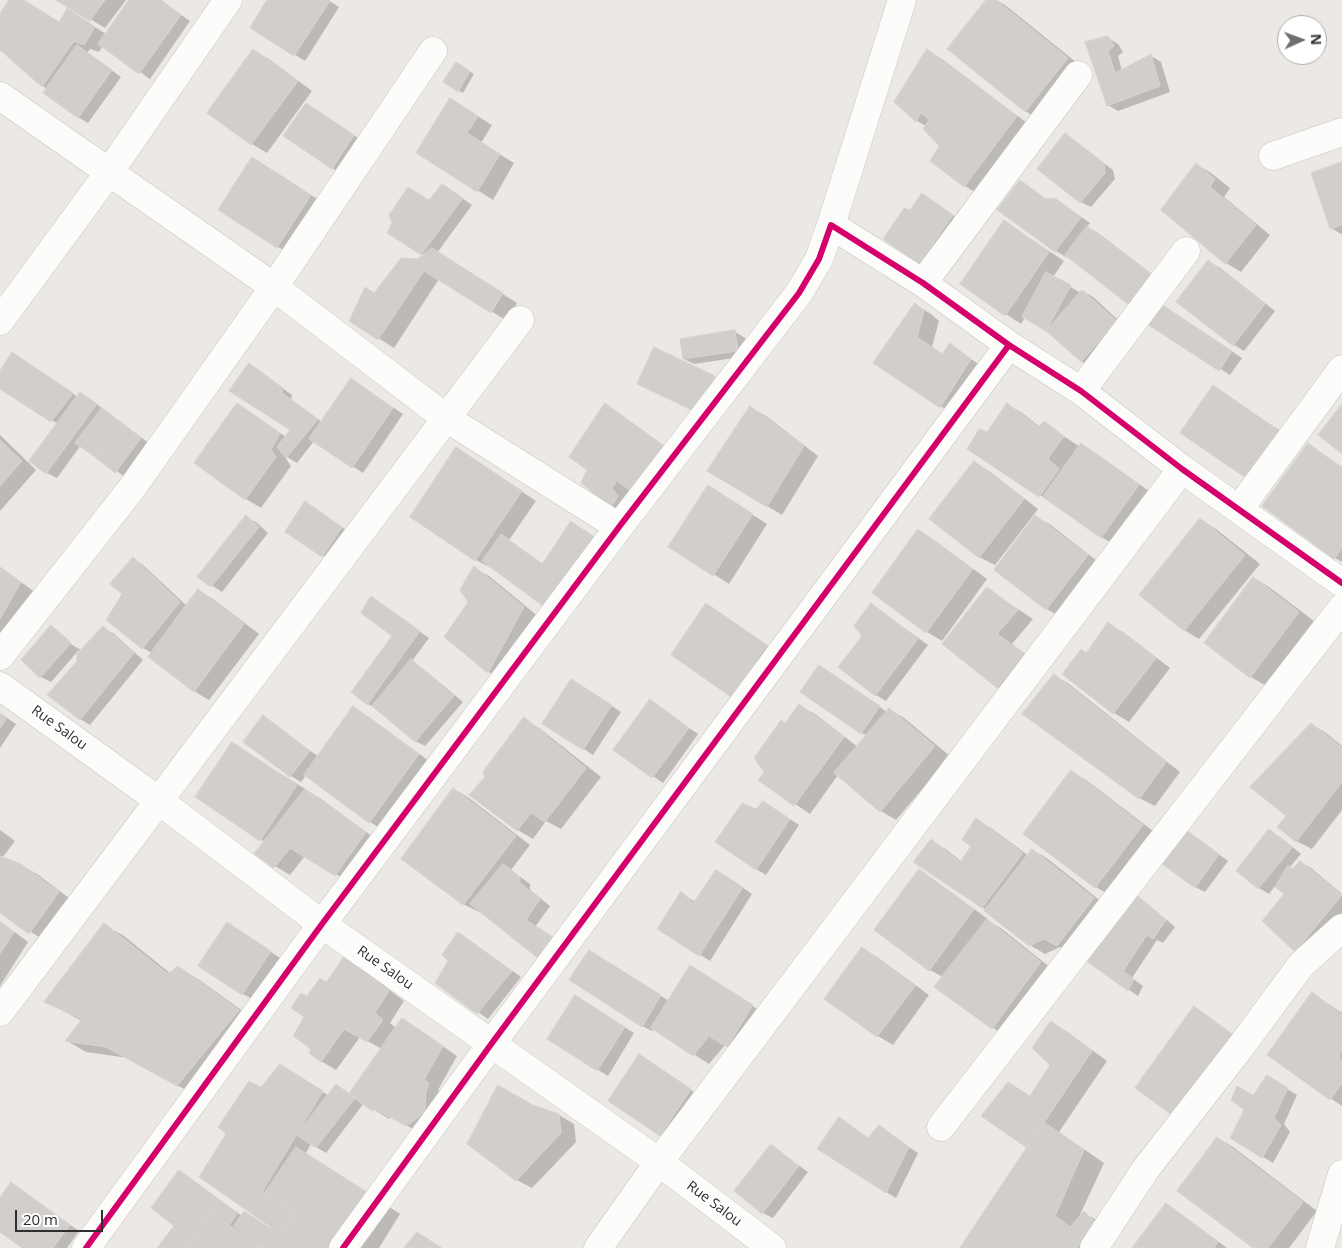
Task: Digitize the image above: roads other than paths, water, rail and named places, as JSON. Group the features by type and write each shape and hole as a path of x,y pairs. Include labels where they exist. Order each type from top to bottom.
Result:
{"street":[{"path":"0,321 110,171 228,0"},
{"path":"86,1248 322,924 618,527 799,293 819,259 831,225 902,0"},
{"path":"0,656 132,488 274,287 433,51"},
{"path":"923,283 1078,75"},
{"path":"0,96 274,287 446,418 618,527"},
{"path":"1273,156 1342,132"},
{"path":"831,225 923,283 1081,391 1182,469 1342,583"},
{"path":"1081,391 1186,251"},
{"path":"0,1012 520,320"},
{"path":"343,1248 492,1043 1010,344"},
{"path":"1239,509 1342,369"},
{"path":"598,1248 659,1162 1182,469"},
{"path":"941,1127 1342,608"},
{"name":"Rue Salou","path":"0,686 158,800 322,924 659,1162 772,1248"},
{"path":"1094,1248 1146,1170 1302,965 1342,928"},
{"path":"1320,1248 1342,1174"}]}
